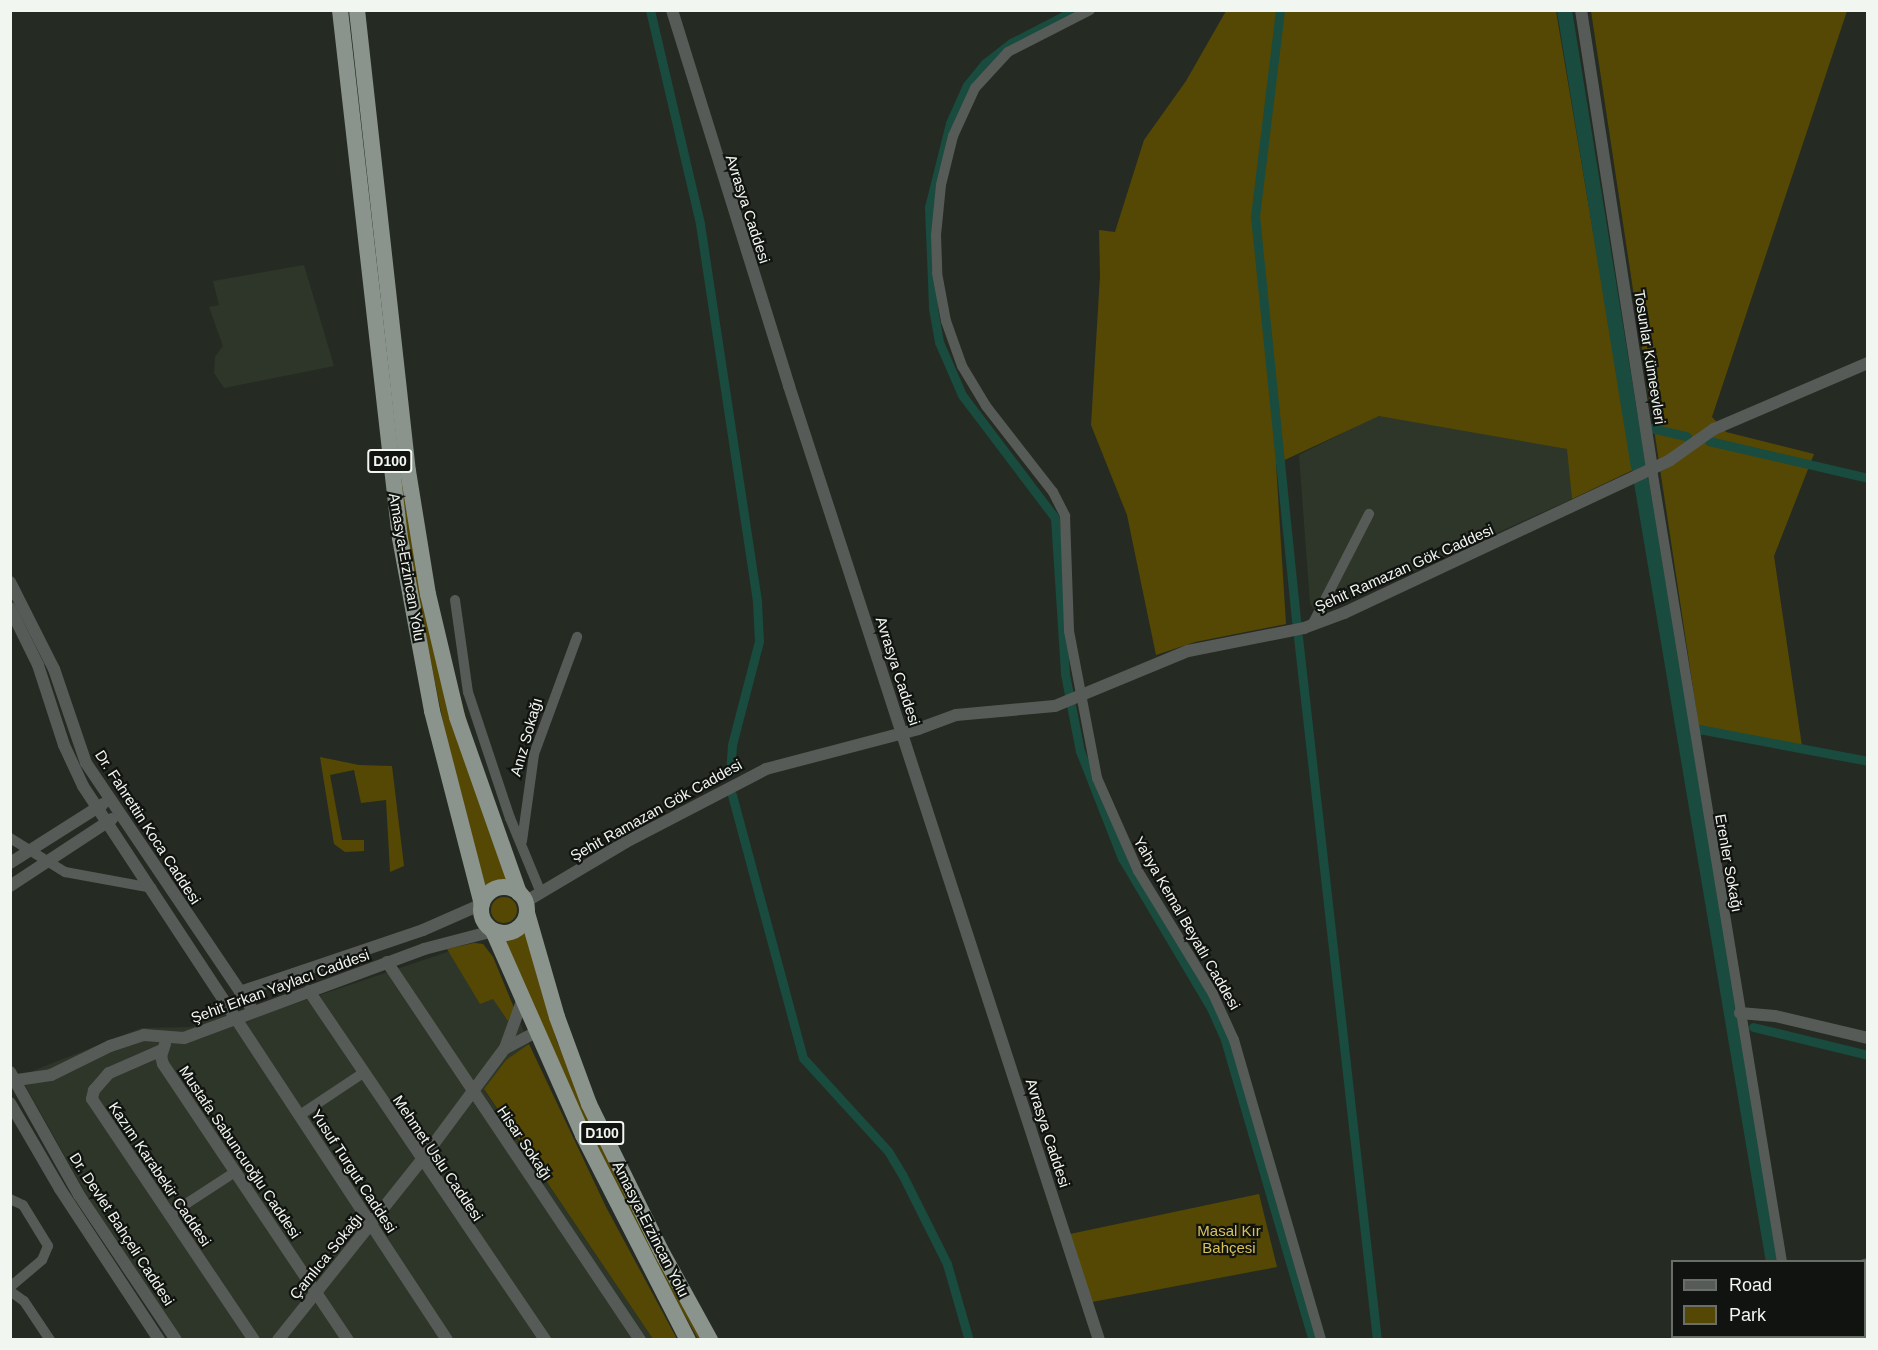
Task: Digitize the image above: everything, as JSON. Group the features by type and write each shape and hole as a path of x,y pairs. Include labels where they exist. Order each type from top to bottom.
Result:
{"highway":[{"name":"Amasya-Erzincan Yolu","path":"340,10 400,538 434,722 482,904"},
{"name":"Amasya-Erzincan Yolu","path":"357,10 408,471 428,594 457,717 524,903 561,1029 589,1104 660,1250 711,1340"},
{"path":"498,888 524,903 515,930 493,931 483,920 482,904 488,894 498,888"},
{"name":"Amasya-Erzincan Yolu","path":"493,931 536,1032 636,1243 688,1340"}],"street":[{"name":"Avrasya Caddesi","path":"672,10 742,242 1099,1340"},
{"name":"Yahya Kemal Beyatlı Caddesi","path":"1090,10 1008,52 975,88 953,136 939,196 936,235 946,321 962,366 986,406 1053,492 1065,516 1069,631 1079,697 1096,778 1116,830 1150,893 1213,994 1234,1040 1321,1340"},
{"name":"Tosunlar Kümeevleri","path":"1581,10 1652,469"},
{"path":"1652,469 1714,429 1868,363"},
{"name":"Şehit Ramazan Gök Caddesi","path":"524,903 749,776 794,759 903,733 956,715 1055,706 1188,651 1312,625 1414,582 1652,469"},
{"name":"Erenler Sokağı","path":"1652,469 1782,1260"},
{"path":"1312,625 1369,514"},
{"name":"Dr. Fahrettin Koca Caddesi","path":"10,582 44,645 86,763 254,1012"},
{"path":"455,600 468,692 523,849 541,892"},
{"name":"Dr. Fahrettin Koca Caddesi","path":"10,608 38,665 72,765 97,808 238,1017"},
{"name":"Anız Sokağı","path":"523,849 523,815 534,754 577,638"},
{"path":"10,863 109,800"},
{"path":"10,886 119,814"},
{"path":"10,838 46,862 78,877 152,888"},
{"name":"Şehit Erkan Yaylacı Caddesi","path":"240,992 423,930 482,904"},
{"name":"Şehit Erkan Yaylacı Caddesi","path":"12,1078 51,1075 128,1039 151,1034 184,1038 387,962 493,931"},
{"name":"Hisar Sokağı","path":"387,962 472,1093 640,1340"},
{"name":"Mehmet Uslu Caddesi","path":"309,991 421,1161 545,1340"},
{"name":"Çamlıca Sokağı","path":"278,1340 421,1161 472,1093 504,1048 522,1001"},
{"path":"1740,1013 1775,1016 1868,1038"},
{"name":"Yusuf Turgut Caddesi","path":"238,1017 370,1225 447,1340"},
{"name":"Çamlıca Sokağı","path":"504,1048 536,1032"},
{"path":"162,1050 169,1037"},
{"name":"Mustafa Sabuncuoğlu Caddesi","path":"162,1050 163,1064 348,1340"},
{"name":"Kazım Karabekir Caddesi","path":"162,1050 109,1073 94,1090 92,1099 254,1340"},
{"path":"300,1115 363,1073"},
{"name":"Dr. Devlet Bahçeli Caddesi","path":"12,1078 79,1195 176,1340"},
{"name":"Dr. Devlet Bahçeli Caddesi","path":"10,1103 60,1189 159,1340"},
{"path":"169,1215 235,1172"},
{"path":"10,1199 23,1205 48,1246 42,1260 10,1289 24,1301 50,1340"}],"shaded area":[{"path":"304,265 334,366 224,388 214,373 215,357 223,346 209,307 219,305 213,281"},
{"path":"1379,415 1568,449 1572,499 1349,600 1330,587 1314,609 1310,604 1299,455"},
{"path":"474,943 483,944 493,957 529,1044 506,1060 484,1090 653,1339 182,1339 100,1219 20,1076 141,1028 192,1027 226,1010 255,1017"}],"green space":[{"path":"1226,11 1556,11 1633,470 1572,499 1567,449 1379,416 1276,464 1286,624 1195,642 1156,655 1127,515 1091,425 1100,276 1099,230 1115,232 1144,140 1186,81"},
{"path":"1591,11 1847,11 1712,417 1726,432 1814,454 1774,556 1802,746 1700,734"},
{"path":"377,260 408,502 509,878 484,888 444,727 408,545"},
{"path":"320,757 359,765 392,766 404,866 390,872 386,800 361,803 354,770 330,775 342,840 364,840 364,851 345,852 334,844"},
{"path":"504,897 513,901 517,910 513,919 504,923 495,919 491,910 495,901"},
{"path":"525,930 557,1042 703,1339 698,1339 681,1309 589,1132 502,939"},
{"path":"474,943 483,944 493,957 514,1008 508,1021 493,999 480,1004 447,949"},
{"path":"529,1044 606,1207 677,1339 653,1339 484,1089 506,1060"},
{"name":"Masal Kır Bahçesi","path":"1259,1194 1277,1267 1092,1302 1070,1234"}],"waterway":[{"path":"650,10 700,224 757,603 759,641 732,745 730,772"},
{"path":"1075,10 1011,43 985,63 967,85 950,123 929,207 933,308 939,342 962,395 1055,518 1065,674 1080,751 1122,858 1211,1008 1225,1040 1313,1340"},
{"path":"1280,10 1255,216 1296,622"},
{"path":"1564,10 1638,465"},
{"path":"1651,428 1687,436"},
{"path":"1709,441 1868,478"},
{"path":"1641,482 1773,1260"},
{"path":"1298,637 1377,1340"},
{"path":"1699,729 1868,761"},
{"path":"732,795 803,1058 888,1151 902,1174 947,1264 969,1340"},
{"path":"1753,1027 1868,1055"}]}
